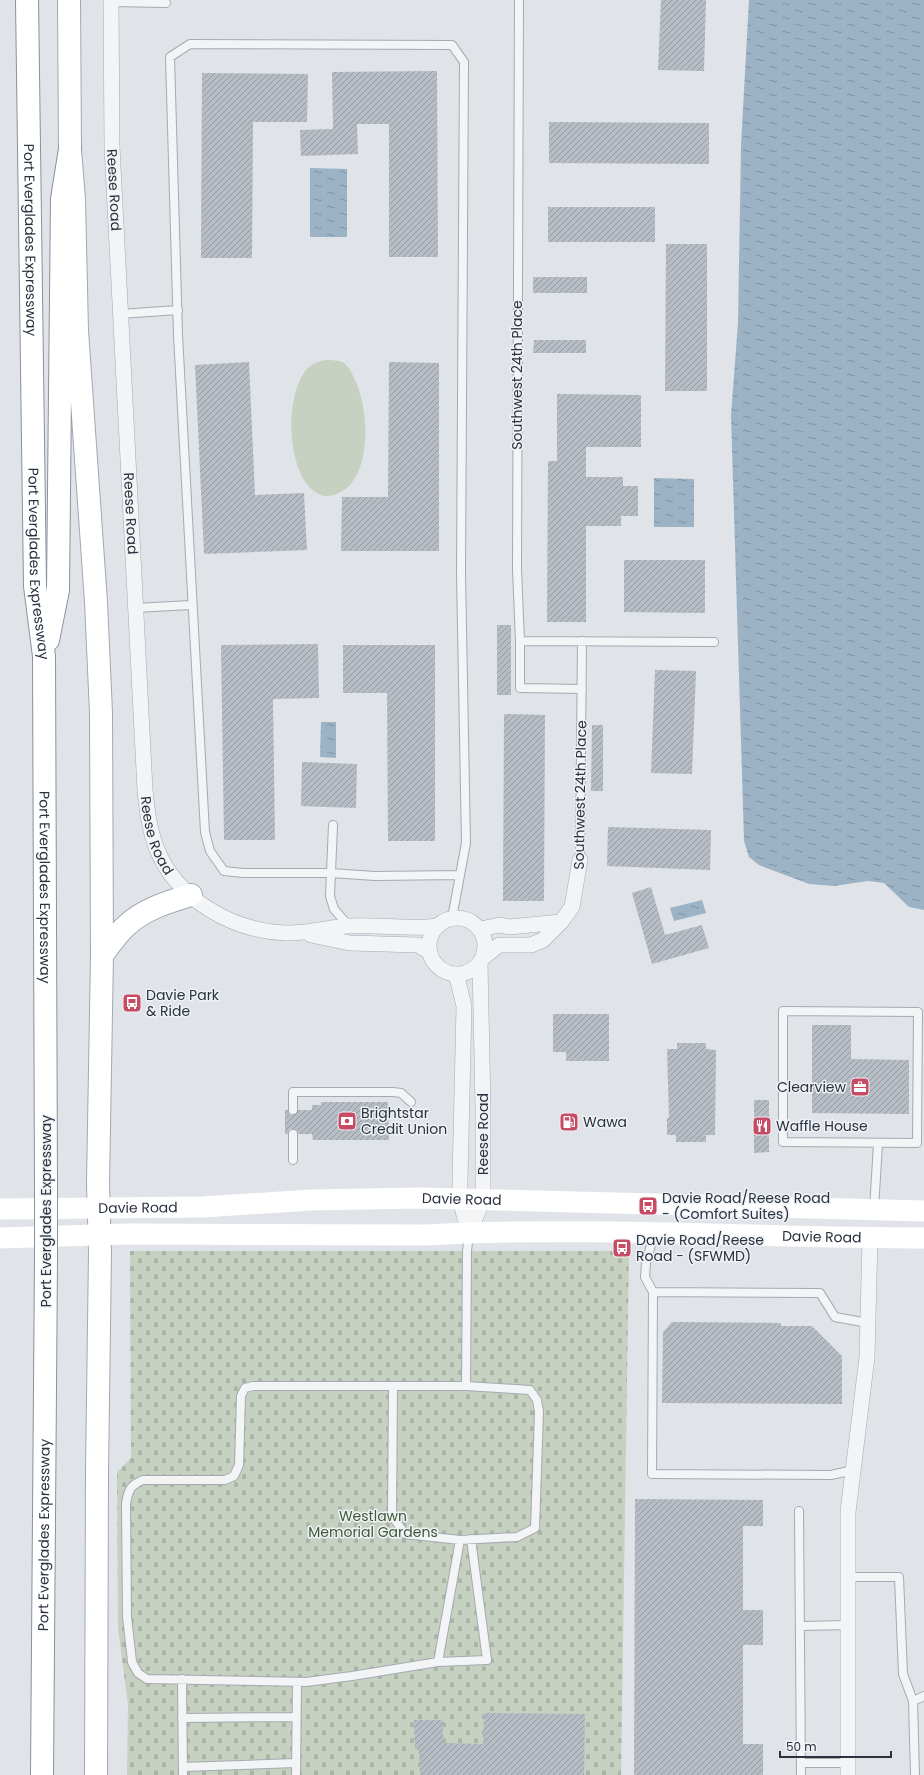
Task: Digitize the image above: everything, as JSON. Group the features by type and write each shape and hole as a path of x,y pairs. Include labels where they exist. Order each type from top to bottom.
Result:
{"main road":[{"name":"Port Everglades Expressway","path":"27,0 35,586 44,656 46,1258 42,1775"},
{"path":"69,0 70,149 74,200 77,331 96,602 101,713 102,955 99,1209 100,1256 96,1473 96,1775"},
{"path":"44,656 58,590 62,199 70,149"},
{"path":"102,955 125,926 142,914 164,903 191,895"},
{"name":"Davie Road","path":"0,1209 202,1208 311,1200 483,1200 874,1211 924,1211"},
{"name":"Davie Road","path":"0,1238 126,1234 425,1235 469,1233 654,1232 924,1238"}],"street":[{"name":"Reese Road","path":"111,1 112,147 135,608 145,790 149,823 157,848 171,874 191,895 204,906 227,919 251,928 269,932 300,933 350,943 418,945 430,952"},
{"name":"Southwest 24th Place","path":"482,959 499,945 531,945 543,940 561,922 572,907 580,860"},
{"path":"452,918 467,919 480,929 485,942 482,959 469,972 455,974 446,972 433,961 430,952 430,938 438,926 452,918"},
{"path":"480,929 500,925 509,927 561,922"},
{"name":"Reese Road","path":"300,933 349,926 420,928 438,926"},
{"name":"Reese Road","path":"469,1233 483,1200 484,1108 482,959"},
{"name":"Reese Road","path":"455,974 464,1006 460,1130 460,1200 469,1233"},
{"path":"848,1769 848,1512 867,1357 870,1238"}],"lane":[{"name":"Southwest 24th Place","path":"519,0 517,569 520,640 520,688 582,689"},
{"path":"111,1 166,3"},
{"path":"452,918 466,843 461,581 464,62 452,45 190,44 170,57 178,310 191,605 205,832 210,851 224,871 243,874 331,873 375,876 459,875"},
{"path":"120,314 178,310"},
{"path":"135,608 191,605"},
{"path":"520,640 714,642"},
{"name":"Southwest 24th Place","path":"580,860 582,641"},
{"path":"333,825 330,896 334,909 349,926"},
{"path":"783,1010 918,1012 917,1143 878,1144 783,1142 783,1010"},
{"path":"293,1110 294,1092 393,1092 401,1093 411,1102"},
{"path":"293,1134 293,1160"},
{"path":"874,1211 878,1144"},
{"path":"654,1232 648,1254 645,1277 653,1292 652,1474 832,1475 853,1470"},
{"path":"466,1386 467,1251 469,1233"},
{"path":"653,1292 820,1293 835,1317 868,1323"},
{"path":"393,1386 392,1516 405,1534 460,1540 471,1539 517,1537 535,1528 539,1412 537,1400 530,1390 466,1386 393,1386 253,1386 245,1388 241,1396 239,1465 234,1476 225,1480 143,1480 134,1483 128,1490 126,1504 127,1617 132,1662 138,1673 147,1679 297,1682 352,1676 438,1662 487,1660 471,1539"},
{"path":"799,1511 801,1775"},
{"path":"438,1662 460,1540"},
{"path":"848,1577 900,1577 903,1674 913,1701 915,1775"},
{"path":"801,1626 848,1625"},
{"path":"182,1679 183,1771 296,1763"},
{"path":"296,1775 297,1682"},
{"path":"913,1701 924,1696"},
{"path":"182,1718 296,1717"},
{"path":"802,1763 848,1769"}],"green space":[{"path":"326,360 342,362 351,372 359,391 365,427 365,446 361,464 354,480 343,491 328,496 321,495 314,491 305,481 298,466 292,430 292,411 295,393 301,378 309,367 317,362"},
{"name":"Westlawn Memorial Gardens","path":"130,1251 629,1251 621,1775 127,1775 128,1705 118,1628 117,1472 131,1458"}],"water":[{"path":"749,0 924,0 924,910 909,907 884,883 868,881 834,886 809,884 759,865 749,857 744,841 731,415 738,323 741,145"},
{"path":"310,168 347,169 347,237 310,237"},
{"path":"654,478 694,479 694,527 654,527"},
{"path":"321,722 336,722 336,758 320,757"},
{"path":"702,900 706,913 674,921 670,908"}],"building":[{"path":"661,0 706,0 704,71 658,70"},
{"path":"437,71 438,257 389,257 389,124 357,124 358,154 301,156 300,130 333,129 332,72"},
{"path":"202,73 308,74 307,122 253,122 252,258 201,258"},
{"path":"549,122 709,123 709,164 549,163"},
{"path":"548,207 655,207 655,242 548,242"},
{"path":"666,244 707,244 707,391 665,391"},
{"path":"533,277 587,277 587,293 533,293"},
{"path":"534,340 586,340 586,353 533,353"},
{"path":"249,362 255,495 304,493 307,550 204,554 195,365"},
{"path":"389,362 439,363 439,551 341,551 342,497 388,497"},
{"path":"557,394 641,395 641,447 586,447 586,477 623,477 623,486 638,486 638,516 621,516 621,526 586,526 586,622 547,622 548,461 557,461"},
{"path":"624,560 705,560 705,613 624,612"},
{"path":"497,625 511,625 511,695 497,695"},
{"path":"318,644 319,698 273,699 275,840 224,840 221,645"},
{"path":"343,645 435,645 435,841 388,841 387,693 343,693"},
{"path":"655,670 696,671 692,774 651,773"},
{"path":"504,714 545,715 544,901 503,901"},
{"path":"592,725 603,725 603,791 591,791"},
{"path":"302,762 357,764 356,808 301,806"},
{"path":"608,827 711,830 710,870 607,866"},
{"path":"651,887 665,935 702,925 709,948 652,964 632,893"},
{"path":"553,1014 609,1014 609,1061 566,1061 566,1052 553,1052"},
{"name":"Clearview","path":"812,1025 851,1025 851,1059 909,1060 909,1114 812,1113"},
{"path":"677,1043 706,1043 706,1049 716,1050 715,1135 706,1135 706,1142 676,1142 676,1135 667,1135 667,1118 669,1118 667,1049 677,1049"},
{"name":"Waffle House","path":"754,1100 769,1100 769,1152 754,1153"},
{"path":"321,1102 388,1102 389,1140 313,1140 312,1134 298,1134 298,1131 293,1129 290,1129 288,1134 285,1134 285,1110 288,1110 290,1115 293,1115 298,1110 312,1110 312,1105 321,1105"},
{"path":"672,1322 781,1323 781,1326 812,1326 842,1356 842,1404 662,1403 663,1332"},
{"path":"635,1499 763,1500 763,1526 743,1526 743,1610 763,1610 763,1645 743,1645 743,1744 763,1744 763,1775 634,1775"},
{"path":"484,1713 585,1714 584,1775 420,1775 419,1749 415,1749 414,1720 443,1720 443,1743 483,1744"}],"place":[{"name":"Davie Park & Ride","path":"132,1003"},
{"name":"Clearview","path":"860,1087"},
{"name":"Brightstar Credit Union","path":"347,1121"},
{"name":"Wawa","path":"569,1122"},
{"name":"Waffle House","path":"762,1126"},
{"name":"Davie Road/Reese Road - (Comfort Suites)","path":"648,1206"},
{"name":"Davie Road/Reese Road - (SFWMD)","path":"622,1248"}]}
